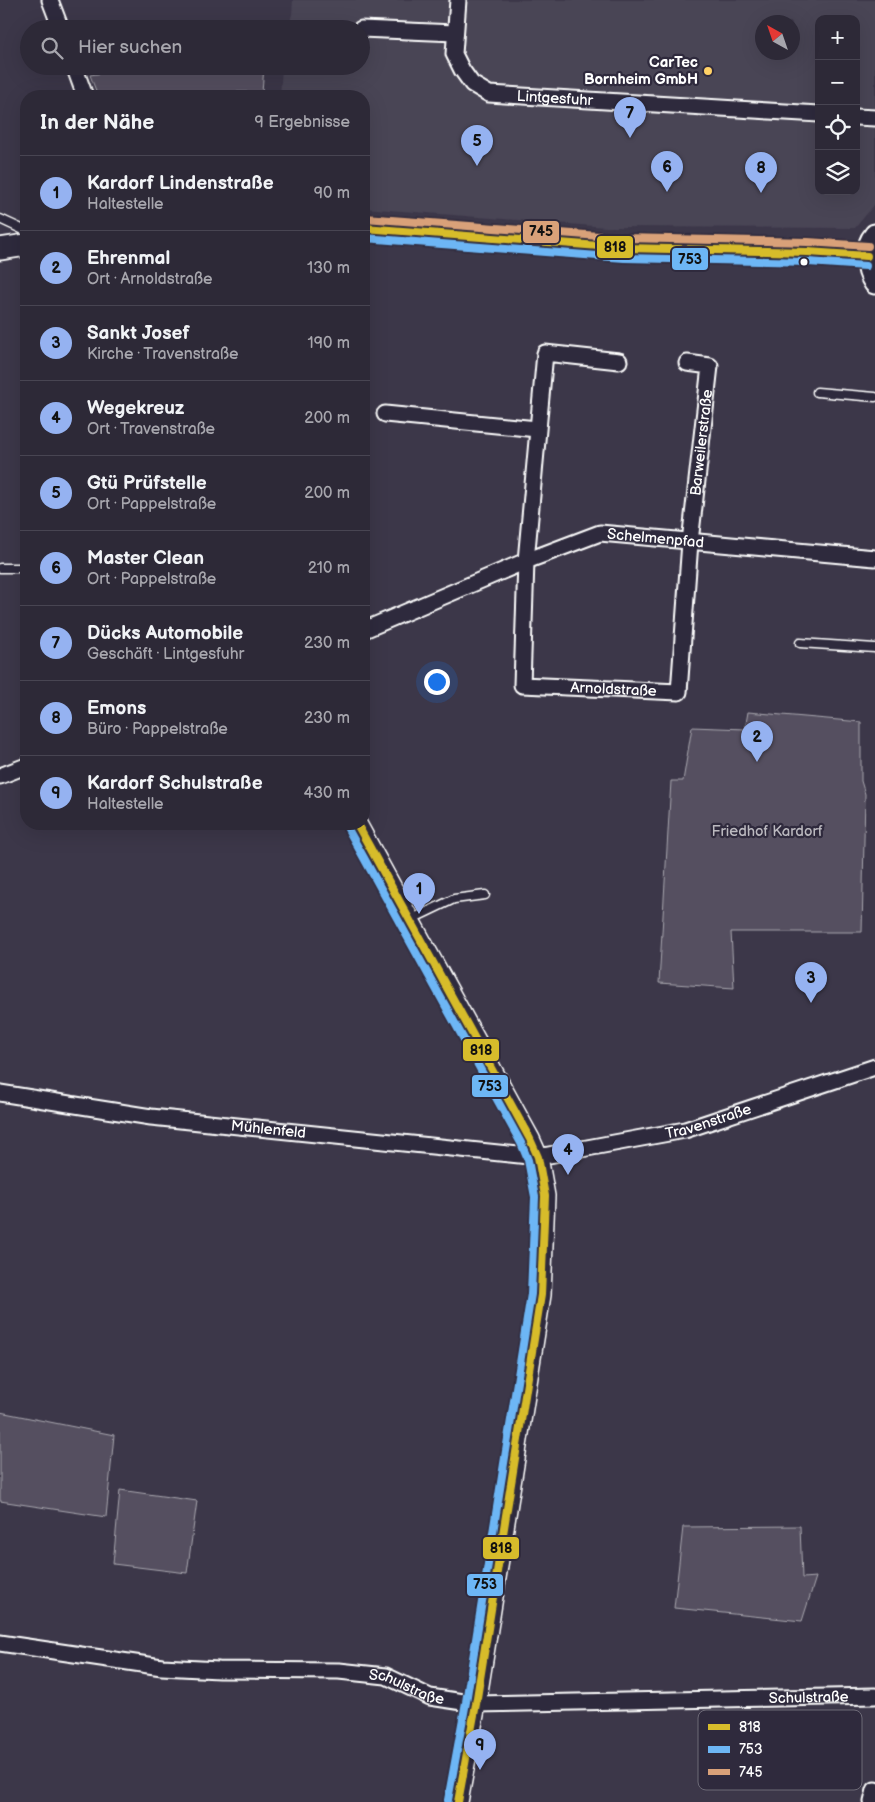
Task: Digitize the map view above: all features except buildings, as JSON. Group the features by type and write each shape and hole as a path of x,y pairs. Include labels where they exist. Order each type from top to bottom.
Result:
{"main road":[{"path":"370,228 625,248 808,252 867,256"},
{"path":"875,235 872,238 867,256 870,274 875,283"},
{"path":"0,248 20,245"}],"street":[{"path":"50,0 58,20"},
{"name":"Lintgesfuhr","path":"458,0 454,54 472,84 489,94 815,114"},
{"path":"370,29 455,33"},
{"path":"77,75 83,90"},
{"path":"860,116 875,118"},
{"path":"526,561 545,353 619,360"},
{"name":"Barweilerstraße","path":"687,363 710,366 690,542"},
{"path":"386,414 537,429"},
{"name":"Schelmenpfad","path":"370,627 526,561 600,534 875,558"},
{"name":"Arnoldstraße","path":"526,561 522,685 679,692 690,542"},
{"path":"0,776 20,768"},
{"path":"359,830 538,1157 546,1196 541,1295 476,1704 458,1802"},
{"name":"Travenstraße","path":"538,1157 685,1130 875,1067"},
{"name":"Mühlenfeld","path":"0,1093 151,1117 538,1157"},
{"name":"Schulstraße","path":"0,1643 162,1667 219,1670 339,1670 386,1676 430,1697 476,1704 875,1696"},
{"path":"872,1802 875,1790"}],"lane":[{"path":"0,219 20,228"},
{"path":"818,392 875,397"},
{"path":"0,568 20,568"},
{"path":"800,643 875,648"},
{"path":"410,920 454,899 485,895"}],"shaded area":[{"path":"293,0 875,0 875,204 855,228 606,227 370,208 370,90 280,90 281,75 370,75 370,20 290,20"}],"green space":[{"path":"90,75 263,75 262,90 96,90"},
{"name":"Friedhof Kardorf","path":"748,712 861,722 861,781 865,794 862,932 731,932 734,988 659,983 671,781 683,781 692,727 745,729"},
{"path":"0,1412 114,1435 106,1517 0,1501"},
{"path":"120,1490 197,1501 187,1573 113,1564"},
{"path":"800,1526 802,1578 816,1577 802,1621 674,1608 683,1527"}],"transit line":[{"name":"745","path":"370,218 625,238 808,242 868,246"},
{"name":"818","path":"370,228 625,248 808,252 867,256"},
{"name":"753","path":"370,238 624,258 808,262 866,266"},
{"name":"753","path":"349,830 521,1143 528,1160 535,1197 531,1294 466,1702 448,1800"},
{"name":"818","path":"360,830 530,1139 538,1157 545,1196 541,1295 476,1704 458,1802"}],"place":[{"name":"CarTec Bornheim GmbH","path":"708,71"},
{"name":"Dücks Automobile","path":"630,138"},
{"name":"Gtü Prüfstelle","path":"477,166"},
{"name":"Master Clean","path":"667,192"},
{"name":"Emons","path":"761,193"},
{"name":"Ehrenmal","path":"757,762"},
{"name":"Kardorf Lindenstraße","path":"419,914"},
{"name":"Sankt Josef","path":"811,1003"},
{"name":"Wegekreuz","path":"568,1175"},
{"name":"Kardorf Schulstraße","path":"480,1770"}]}
